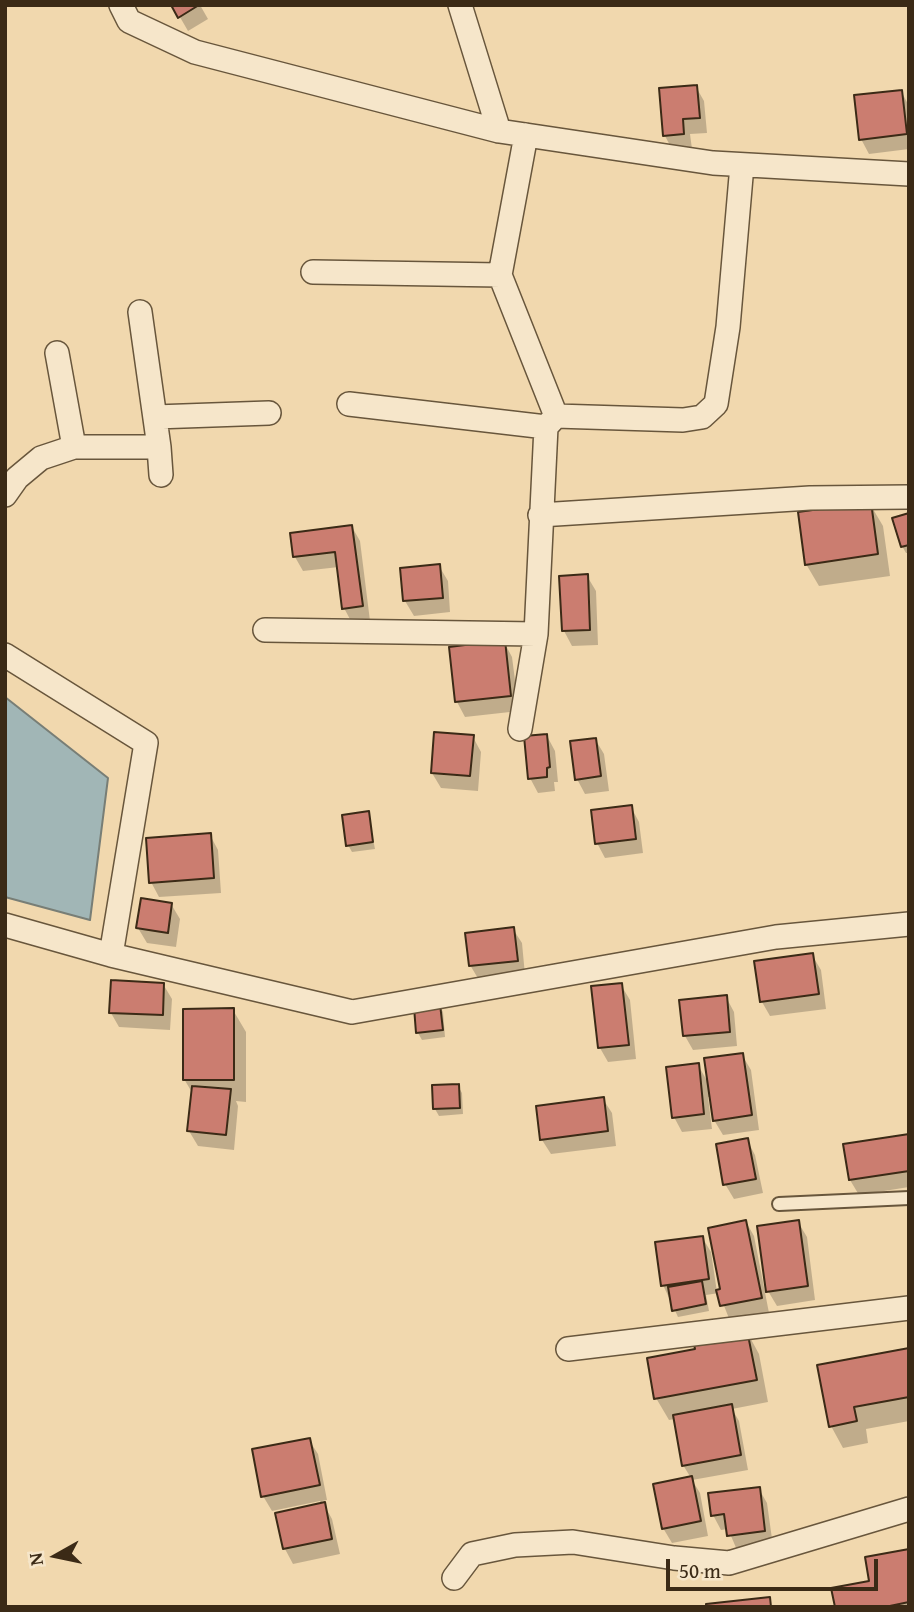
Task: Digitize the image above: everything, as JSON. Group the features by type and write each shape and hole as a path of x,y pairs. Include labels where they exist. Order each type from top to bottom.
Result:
{"street":[{"path":"121,5 129,21 195,52 499,131 742,165 909,174"},
{"path":"460,5 499,131"},
{"path":"520,729 536,634 540,515 551,422 500,275 526,135"},
{"path":"349,404 551,422 683,420 702,416 716,404 728,327 742,165"},
{"path":"313,272 500,275"},
{"path":"141,312 159,447 160,475"},
{"path":"57,353 74,447"},
{"path":"155,417 269,413"},
{"path":"5,495 17,478 41,457 74,447 159,447"},
{"path":"540,515 810,498 909,497"},
{"path":"265,630 536,634"},
{"path":"5,655 146,743 111,955"},
{"path":"5,925 111,955 352,1012 776,937 909,924"},
{"path":"568,1349 909,1308"},
{"path":"454,1578 472,1554 527,1545 573,1542 674,1558 729,1563 909,1509"}],"lane":[{"path":"779,1204 909,1198"}],"shaded area":[{"path":"5,697 108,778 90,920 5,897"}],"building":[{"path":"171,5 199,5 178,18"},
{"path":"697,85 700,118 683,119 684,134 663,136 659,88"},
{"path":"902,90 907,134 859,140 854,95"},
{"path":"871,502 878,554 805,565 798,512"},
{"path":"909,513 909,545 901,547 892,518"},
{"path":"352,525 363,606 342,609 335,552 293,557 290,533"},
{"path":"440,564 443,598 403,601 400,568"},
{"path":"588,574 590,630 562,631 559,576"},
{"path":"505,640 511,696 455,702 449,647"},
{"path":"434,732 474,735 470,776 431,773"},
{"path":"547,734 550,767 547,768 547,777 528,779 524,736"},
{"path":"596,738 601,776 575,780 570,741"},
{"path":"632,805 636,839 595,844 591,810"},
{"path":"369,811 373,842 346,846 342,815"},
{"path":"211,833 214,878 149,883 146,838"},
{"path":"141,898 172,903 168,933 136,928"},
{"path":"514,927 518,961 469,966 465,933"},
{"path":"813,953 819,994 760,1002 754,961"},
{"path":"111,980 164,983 163,1015 109,1013"},
{"path":"622,983 629,1045 598,1048 591,986"},
{"path":"727,995 730,1032 683,1036 679,1000"},
{"path":"440,1004 443,1030 416,1033 414,1007"},
{"path":"234,1008 234,1080 183,1080 183,1009"},
{"path":"743,1053 752,1115 713,1121 704,1058"},
{"path":"699,1063 704,1114 672,1118 666,1067"},
{"path":"459,1084 460,1108 433,1109 432,1085"},
{"path":"192,1086 231,1089 226,1135 187,1131"},
{"path":"604,1097 608,1131 540,1140 536,1106"},
{"path":"909,1134 909,1171 849,1180 843,1144"},
{"path":"748,1138 756,1179 723,1185 716,1144"},
{"path":"746,1220 762,1298 720,1306 716,1290 720,1289 708,1228"},
{"path":"799,1220 808,1286 766,1292 757,1226"},
{"path":"703,1236 709,1279 661,1286 655,1242"},
{"path":"702,1281 706,1304 672,1311 668,1287"},
{"path":"747,1330 757,1380 654,1399 647,1358 695,1349 693,1340"},
{"path":"909,1348 909,1397 854,1407 857,1421 829,1427 817,1365"},
{"path":"732,1404 741,1455 682,1466 673,1415"},
{"path":"310,1438 320,1485 261,1497 252,1449"},
{"path":"692,1476 701,1521 662,1529 653,1484"},
{"path":"760,1487 765,1531 727,1536 724,1514 711,1516 708,1493"},
{"path":"325,1502 332,1539 283,1549 275,1513"},
{"path":"909,1549 909,1602 885,1607 835,1607 831,1588 869,1581 865,1557"},
{"path":"770,1597 771,1607 706,1607 706,1604"}]}
